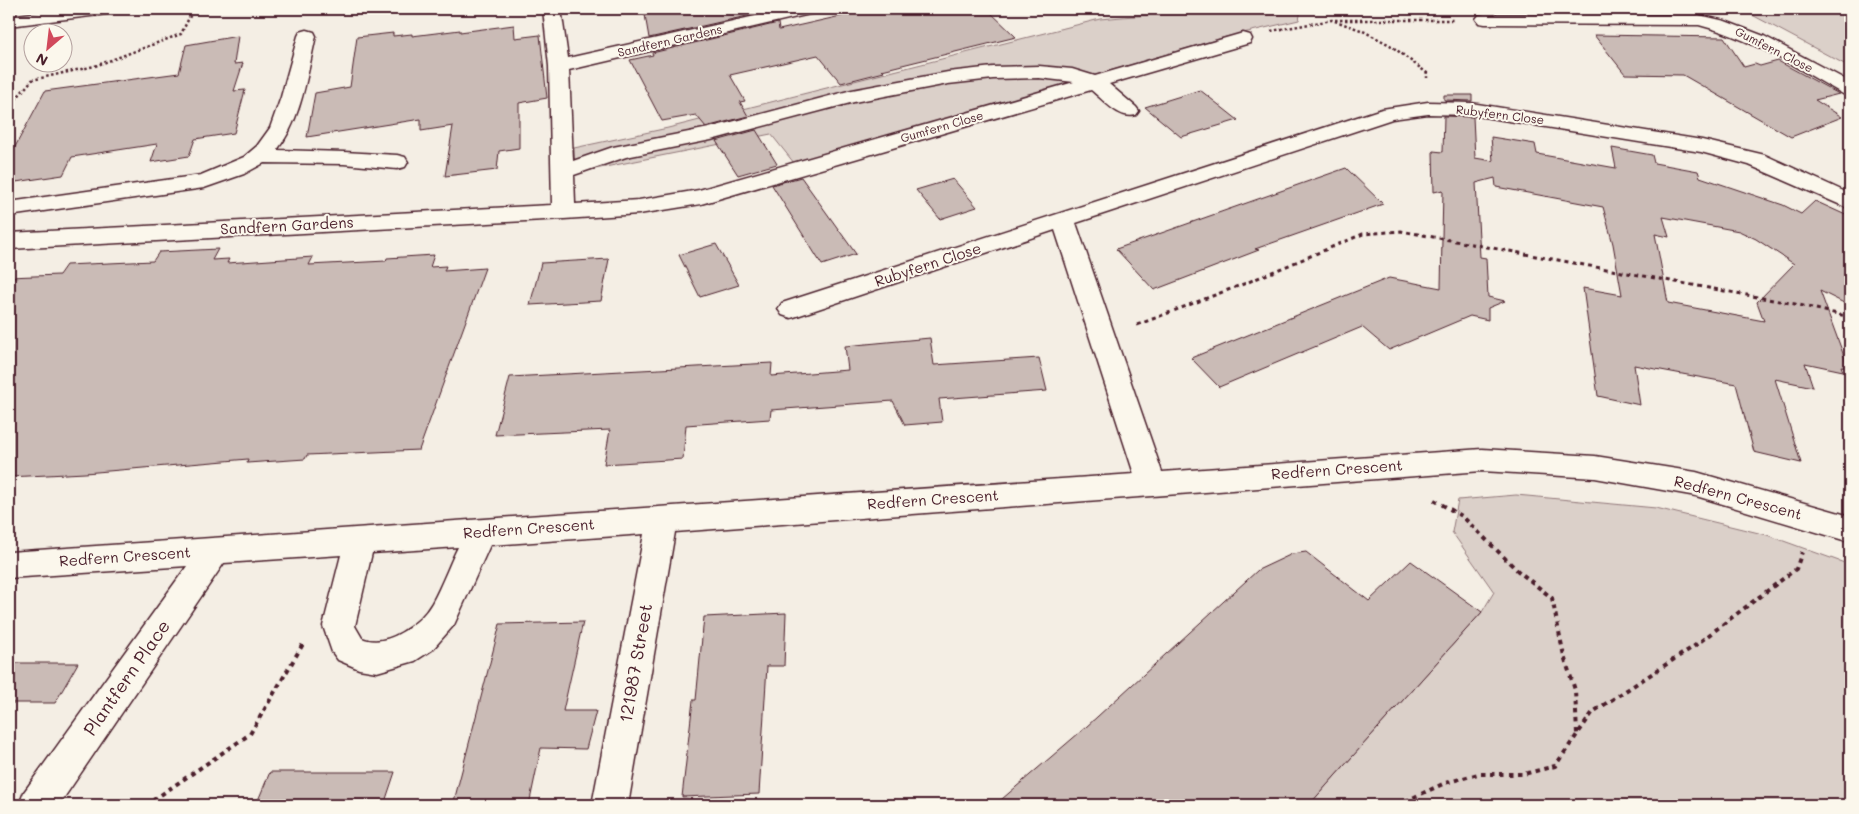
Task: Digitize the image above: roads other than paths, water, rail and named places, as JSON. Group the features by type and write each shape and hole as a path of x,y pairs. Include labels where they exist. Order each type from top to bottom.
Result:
{"street":[{"path":"9,21 107,9"},
{"path":"552,9 558,66 564,212"},
{"name":"Sandfern Gardens","path":"558,66 810,9"},
{"name":"Gumfern Close","path":"1485,18 1699,20 1713,22 1737,30 1850,90"},
{"path":"9,208 204,181 226,174 252,162 266,150 280,131 307,36"},
{"name":"Gumfern Close","path":"639,207 701,197 1243,39"},
{"path":"562,172 621,152 711,134 852,96 948,78 993,73 1040,72 1072,75 1094,82 1129,111"},
{"name":"Rubyfern Close","path":"791,309 1390,113 1428,108 1471,110 1713,148 1757,160 1850,202"},
{"path":"259,156 397,162"},
{"name":"Sandfern Gardens","path":"9,241 639,207"},
{"path":"1064,221 1152,484"},
{"name":"Redfern Crescent","path":"9,565 662,520 1482,460 1595,467 1696,484 1850,529"},
{"name":"121987 Street","path":"610,805 662,520"},
{"path":"360,540 339,626 344,641 350,649 359,654 377,657 404,650 420,639 443,615 480,532"},
{"name":"Plantfern Place","path":"37,805 216,550"}]}
